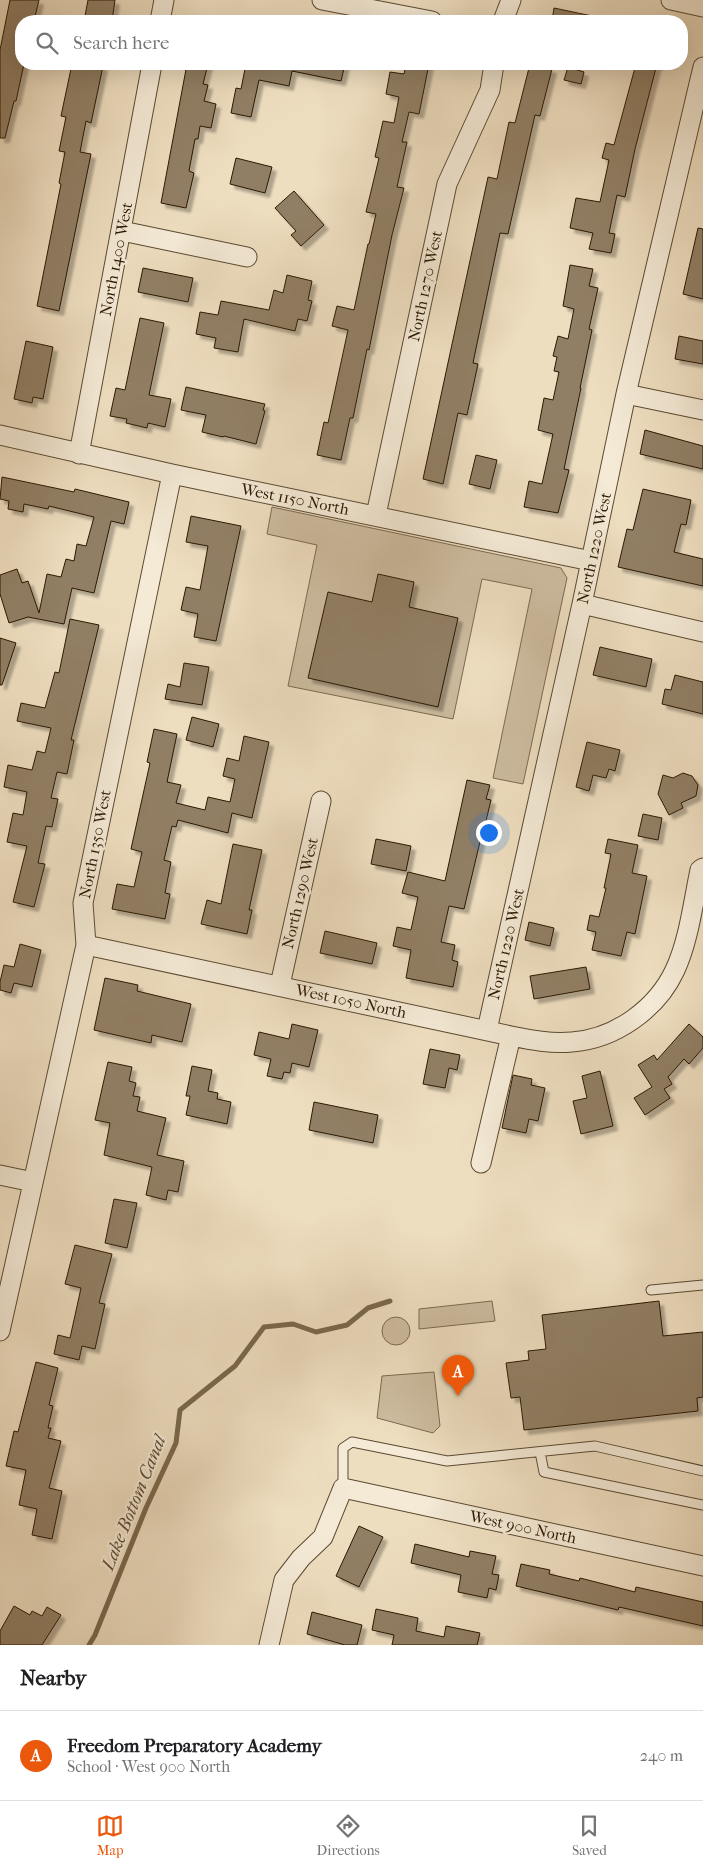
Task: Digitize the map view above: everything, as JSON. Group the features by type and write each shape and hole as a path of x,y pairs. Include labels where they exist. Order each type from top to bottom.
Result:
{"street":[{"path":"161,15 164,0"},
{"path":"322,0 364,4 408,15"},
{"path":"505,15 511,0"},
{"path":"671,0 703,7"},
{"name":"North 1220 West","path":"487,1030 582,604 626,394 698,116 703,66"},
{"name":"North 1400 West","path":"79,454 151,70"},
{"name":"North 1270 West","path":"376,515 447,184 490,90 493,70"},
{"path":"122,231 247,257"},
{"path":"626,394 703,410"},
{"name":"West 1150 North","path":"0,436 172,474 591,561"},
{"name":"North 1350 West","path":"0,1331 86,945 82,904 172,474"},
{"path":"582,604 703,632"},
{"name":"North 1290 West","path":"280,985 321,801"},
{"name":"West 1050 North","path":"86,945 280,985 511,1036 547,1042 572,1042 604,1035 616,1029 641,1013 665,986 674,971 682,951 700,870 703,868"},
{"path":"482,1163 511,1036"},
{"path":"0,1175 33,1182"},
{"path":"269,1645 284,1580 300,1558 323,1537 343,1488"},
{"name":"West 900 North","path":"343,1488 703,1566"}],"lane":[{"path":"651,1290 703,1285"},
{"path":"343,1488 343,1448 352,1442 447,1461 595,1446 703,1472"},
{"path":"540,1452 544,1472 703,1505"}],"shaded area":[{"path":"272,507 561,568 567,578 523,784 493,778 532,589 482,579 453,719 288,686 317,545 267,534"},
{"path":"492,1301 495,1321 419,1329 419,1309"},
{"path":"396,1317 406,1321 410,1331 406,1341 396,1345 386,1341 382,1331 386,1321"},
{"path":"434,1372 440,1426 433,1433 377,1418 382,1376"}],"building":[{"path":"10,0 39,0 35,15 15,15 15,70 23,70 5,138 0,138 0,50"},
{"path":"88,0 115,0 113,15 85,15"},
{"path":"554,8 587,15 553,15"},
{"path":"71,70 102,70 91,123 86,121 80,152 91,154 59,311 37,306 61,184 59,183 65,152 59,151 66,117 61,116"},
{"path":"186,70 206,70 203,84 208,85 204,101 216,104 211,128 200,126 198,139 195,139 189,171 194,173 186,208 161,203"},
{"path":"245,70 344,70 341,81 292,71 289,86 259,80 251,117 231,113 236,88 241,89"},
{"path":"405,70 428,70 419,114 409,112 402,142 407,142 397,187 404,188 392,235 369,350 367,349 353,418 350,418 341,460 317,455 324,422 328,423 348,330 332,326 337,306 354,310 376,214 366,212 379,158 375,157 383,121 394,123 399,97 386,94 390,72 404,74"},
{"path":"528,70 552,70 540,116 535,115 508,234 500,233 473,363 478,364 467,415 458,413 443,484 423,479 488,177 497,179 509,122 515,123"},
{"path":"567,70 584,72 581,84 564,80"},
{"path":"634,70 655,70 625,197 617,195 609,233 615,234 611,253 589,249 593,233 570,228 576,198 600,202 609,160 602,158 606,143 614,145"},
{"path":"236,158 272,167 265,193 230,184"},
{"path":"294,191 324,225 301,246 291,235 296,231 275,208"},
{"path":"698,228 703,229 703,299 683,294"},
{"path":"570,265 593,269 589,286 598,288 589,329 592,330 564,469 569,470 558,513 524,507 529,481 542,484 553,434 538,430 544,398 553,400 559,372 554,371 557,357 553,356 558,336 568,339 574,309 563,306"},
{"path":"143,268 193,278 188,302 138,292"},
{"path":"287,275 312,281 308,300 312,301 307,321 298,319 295,331 244,319 238,352 214,348 216,338 196,334 200,312 218,315 221,301 269,310 274,290 283,293"},
{"path":"140,318 164,323 149,395 171,399 165,427 148,423 147,428 126,423 127,419 110,416 116,388 125,390"},
{"path":"679,336 703,341 703,364 675,359"},
{"path":"26,341 53,347 43,399 33,397 32,403 14,399"},
{"path":"186,387 265,404 263,410 265,411 256,444 202,432 206,415 181,410"},
{"path":"645,430 703,446 703,469 640,454"},
{"path":"476,455 497,460 490,489 469,484"},
{"path":"2,477 74,492 75,489 129,502 124,524 111,521 94,593 72,588 64,624 28,617 9,623 0,594 0,575 17,569 22,583 28,581 39,613 47,574 61,577 66,559 74,561 77,544 86,546 94,517 49,506 48,509 24,504 23,512 8,509 9,501 0,499"},
{"path":"643,489 691,500 686,525 681,524 674,552 703,559 703,586 618,567 627,529 633,530"},
{"path":"191,516 241,526 216,641 194,637 198,614 181,610 186,587 200,590 208,546 186,542"},
{"path":"378,574 414,582 409,607 458,618 438,707 308,678 328,592 372,602"},
{"path":"70,619 99,625 71,740 74,740 67,774 57,772 51,798 58,799 52,827 46,826 38,863 45,864 34,907 13,902 27,846 7,842 13,813 23,815 27,792 4,787 8,765 32,770 37,751 45,753 51,728 17,721 21,703 45,708 55,672 59,673"},
{"path":"0,638 16,643 2,685 0,685"},
{"path":"600,647 652,659 646,687 593,675"},
{"path":"184,663 209,667 202,705 165,699 168,684 180,687"},
{"path":"675,675 703,682 703,714 662,704 665,689 671,690"},
{"path":"192,717 219,724 213,747 186,740"},
{"path":"154,729 177,734 167,782 181,785 176,803 205,810 208,797 230,802 235,779 223,776 227,758 239,761 244,736 269,742 252,818 232,813 228,833 178,820 176,827 172,826 164,860 171,862 165,893 170,894 165,919 112,909 117,884 134,887 142,852 131,849 150,763 147,762"},
{"path":"587,742 620,750 615,771 609,769 606,778 593,775 589,791 576,787"},
{"path":"683,773 692,776 698,785 696,796 681,803 683,808 669,815 658,794 663,775 673,778"},
{"path":"467,780 490,785 486,799 491,800 464,909 449,906 441,942 455,945 452,960 458,962 453,987 406,978 411,950 393,946 397,927 411,930 418,897 402,893 408,872 445,881"},
{"path":"643,814 662,818 658,840 638,836"},
{"path":"376,839 411,846 406,871 371,864"},
{"path":"608,839 638,845 632,873 647,876 635,934 627,932 621,956 592,950 596,932 587,930 590,915 599,917 606,888 604,888 611,854 605,853"},
{"path":"233,844 262,850 249,910 252,910 247,934 201,924 207,900 221,904"},
{"path":"529,922 554,928 550,946 525,940"},
{"path":"325,931 377,943 372,964 320,953"},
{"path":"20,944 41,950 32,987 14,983 11,993 0,990 4,965 14,967"},
{"path":"586,967 590,989 534,999 530,976"},
{"path":"105,978 138,985 137,991 191,1004 182,1042 152,1035 151,1043 94,1030"},
{"path":"292,1024 318,1030 309,1067 292,1063 290,1073 284,1072 282,1079 267,1076 271,1059 254,1055 259,1032 289,1039"},
{"path":"689,1024 703,1037 703,1048 689,1064 684,1059 668,1077 672,1084 664,1089 670,1098 645,1115 634,1098 652,1087 638,1065 654,1055 657,1060"},
{"path":"430,1049 460,1055 457,1070 449,1068 445,1088 423,1084"},
{"path":"108,1062 132,1067 129,1081 136,1083 133,1096 140,1097 137,1111 166,1118 157,1155 184,1161 178,1192 168,1190 166,1200 146,1195 152,1167 104,1155 110,1123 95,1120"},
{"path":"192,1066 212,1070 208,1091 218,1093 217,1099 231,1102 227,1124 186,1115 190,1096 186,1096"},
{"path":"600,1071 613,1126 581,1134 573,1101 587,1098 582,1076"},
{"path":"513,1075 532,1079 531,1085 545,1088 538,1121 529,1119 526,1133 502,1128"},
{"path":"314,1102 378,1115 373,1143 309,1130"},
{"path":"114,1199 137,1203 127,1248 105,1243"},
{"path":"75,1245 112,1254 99,1303 105,1304 95,1349 82,1346 79,1360 54,1354 58,1335 70,1338 81,1288 65,1284"},
{"path":"659,1301 663,1336 703,1332 703,1397 697,1398 698,1411 524,1430 520,1397 511,1398 506,1363 529,1360 528,1351 546,1349 542,1315"},
{"path":"36,1362 58,1368 49,1405 53,1406 48,1428 51,1428 48,1438 61,1441 49,1488 62,1491 52,1539 32,1535 37,1509 19,1505 26,1470 6,1466 14,1431 18,1432"},
{"path":"359,1526 383,1537 359,1587 336,1576"},
{"path":"415,1544 469,1557 470,1551 496,1556 492,1574 499,1575 496,1590 489,1588 487,1598 458,1592 461,1575 411,1563"},
{"path":"521,1564 550,1570 549,1574 579,1581 580,1578 635,1592 636,1587 703,1602 703,1626 619,1607 618,1610 516,1586"},
{"path":"14,1606 30,1615 32,1611 42,1616 47,1607 61,1615 42,1645 0,1645 0,1631"},
{"path":"376,1609 418,1618 416,1631 444,1637 446,1626 480,1633 477,1645 392,1645 394,1635 372,1630"},
{"path":"312,1612 362,1625 357,1645 345,1645 307,1634"}],"waterway":[{"name":"Lake Bottom Canal","path":"89,1645 95,1635 146,1508 176,1443 180,1410 235,1366 264,1327 293,1324 316,1332 347,1325 368,1308 390,1301"}],"place":[{"name":"Freedom Preparatory Academy","path":"458,1396"}]}
